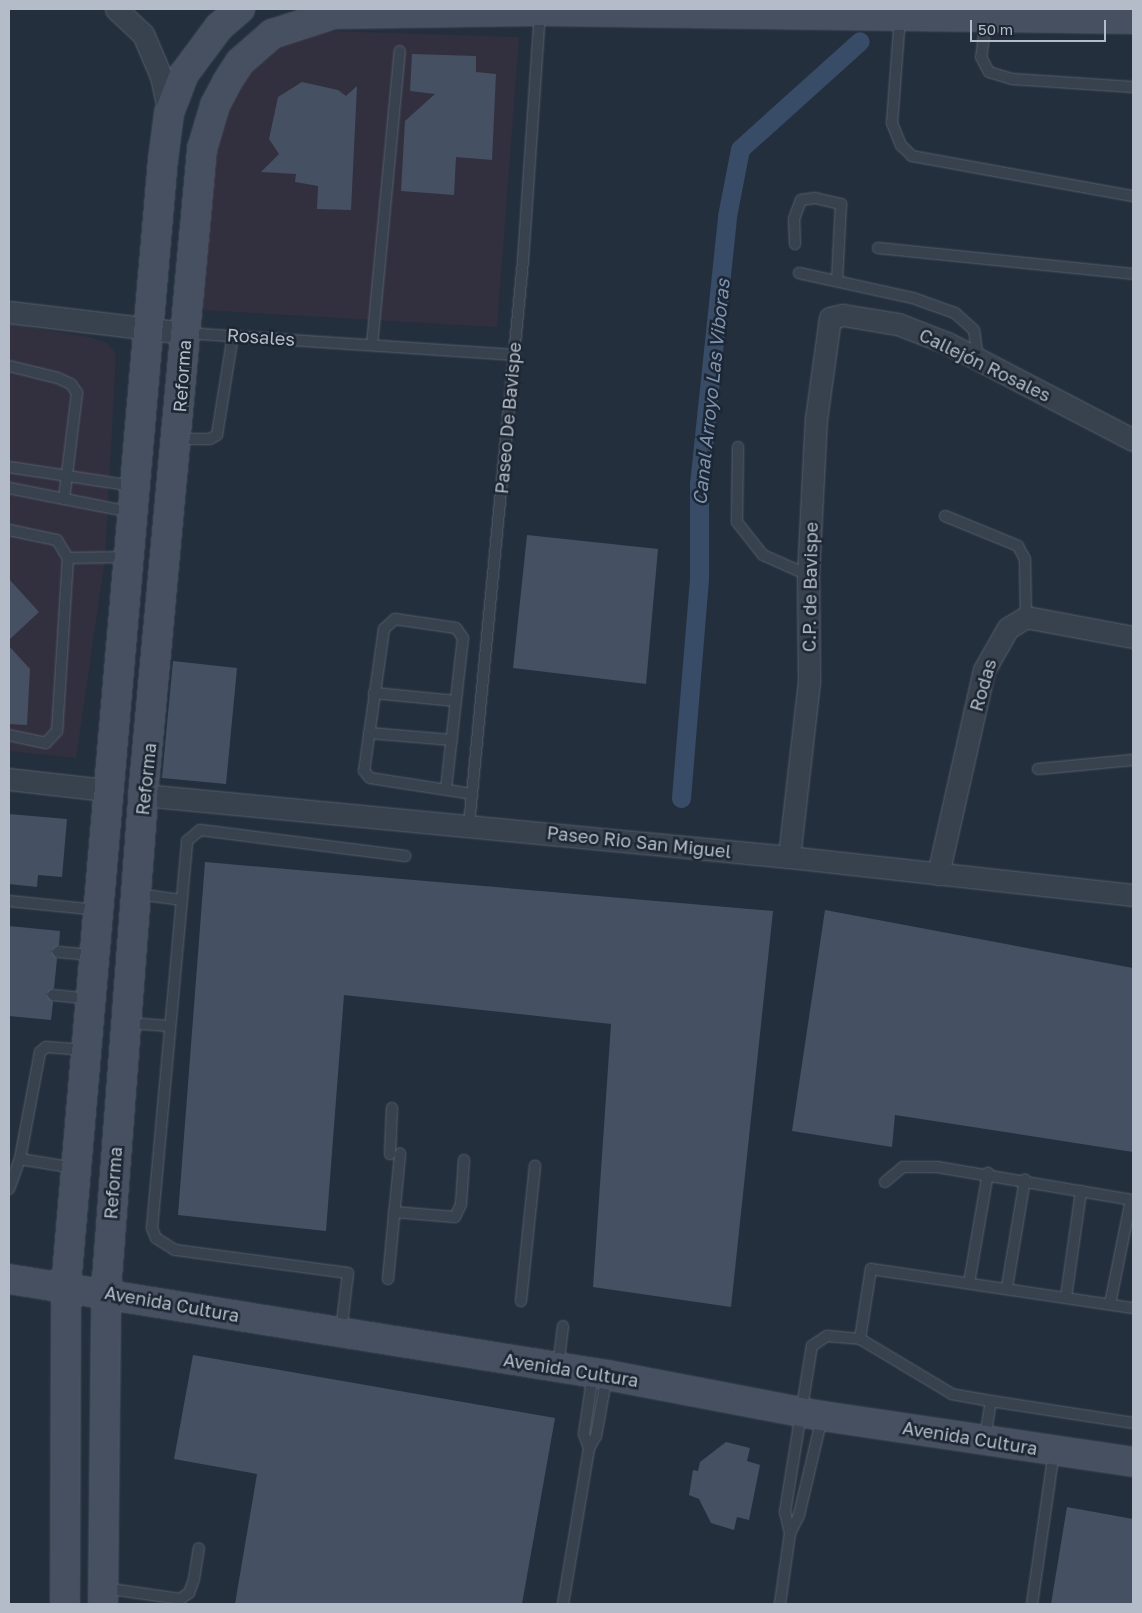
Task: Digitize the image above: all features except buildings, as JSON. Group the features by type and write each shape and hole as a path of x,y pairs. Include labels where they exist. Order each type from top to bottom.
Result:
{"main road":[{"name":"Reforma","path":"65,1604 66,1286 87,1050 106,798 121,661 130,512 169,113 176,90 200,48 240,9"},
{"name":"Reforma","path":"103,1596 106,1292 135,905 185,332 206,130 227,82 259,43 292,24 334,14 603,10 1133,19"},
{"path":"121,661 142,672 141,750 145,784"},
{"path":"106,798 116,803 124,812 122,894 135,905"},
{"name":"Avenida Cultura","path":"9,1278 106,1292 340,1333 600,1373 812,1414 1133,1462"}],"street":[{"path":"116,9 143,34 154,55 169,113"},
{"name":"Rosales","path":"9,312 147,331 185,332"},
{"name":"Callejón Rosales","path":"830,318 843,315 898,324 978,358 1133,440"},
{"name":"C.P. de Bavispe","path":"789,857 809,681 808,575 816,419 830,318"},
{"path":"1026,617 1133,637"},
{"name":"Rodas","path":"938,874 984,670 1008,628 1026,617"},
{"path":"9,779 106,798"},
{"name":"Paseo Rio San Miguel","path":"145,784 469,825 789,857 1133,895"}],"lane":[{"name":"Paseo De Bavispe","path":"469,825 514,355 540,11"},
{"path":"900,15 892,124 901,145 912,156 1133,196"},
{"path":"987,16 981,57 989,72 1012,79 1133,87"},
{"path":"372,345 400,51"},
{"path":"795,244 794,219 801,200 815,198 841,204 837,281"},
{"path":"878,248 1133,274"},
{"path":"799,273 912,298 955,313 974,330 978,358"},
{"name":"Rosales","path":"185,332 514,355"},
{"path":"177,439 210,439 217,435 233,335"},
{"path":"9,366 58,378 71,384 77,393 64,500"},
{"path":"738,446 737,522 763,555 808,575"},
{"path":"9,467 133,486"},
{"path":"9,488 130,512"},
{"path":"945,516 1018,546 1025,559 1026,617"},
{"path":"9,530 57,540 68,558 57,731 46,743 9,735"},
{"path":"68,558 128,557"},
{"path":"446,789 461,632 395,619 384,629 369,733 366,776 472,794"},
{"path":"374,693 456,700"},
{"path":"369,733 452,740"},
{"path":"1038,769 1133,760"},
{"path":"340,1333 348,1274 175,1250 156,1238 152,1228 187,841 200,830 406,856"},
{"path":"135,905 181,900"},
{"path":"9,901 98,910"},
{"path":"58,952 94,956"},
{"path":"54,995 91,999"},
{"path":"126,1023 169,1026"},
{"path":"9,1189 20,1159 40,1052 46,1047 87,1050"},
{"path":"388,1279 394,1212 395,1154 392,1108"},
{"path":"20,1159 77,1168"},
{"path":"394,1212 455,1217 461,1204 464,1160"},
{"path":"521,1301 535,1166"},
{"path":"885,1182 903,1167 988,1173 1132,1200 1110,1304"},
{"path":"970,1283 988,1173"},
{"path":"1007,1287 1025,1180"},
{"path":"1066,1297 1081,1190"},
{"path":"860,1339 870,1269 1007,1287 1133,1308"},
{"path":"558,1367 563,1326"},
{"path":"780,1604 790,1533 799,1516 812,1414 815,1342 827,1336 860,1339 952,1394 1133,1422"},
{"path":"563,1604 589,1448 584,1434 600,1373"},
{"path":"985,1440 992,1401"},
{"path":"790,1533 785,1512 812,1414"},
{"path":"1032,1604 1054,1451"},
{"path":"103,1596 180,1599 188,1593 194,1579 198,1548"}],"shaded area":[{"path":"294,30 519,37 497,327 203,310 217,120 230,86"},
{"path":"9,324 89,337 107,343 116,354 105,559 76,758 9,751"}],"waterway":[{"name":"Canal Arroyo Las Viboras","path":"681,798 699,578 699,484 727,216 740,149 860,41"}]}
